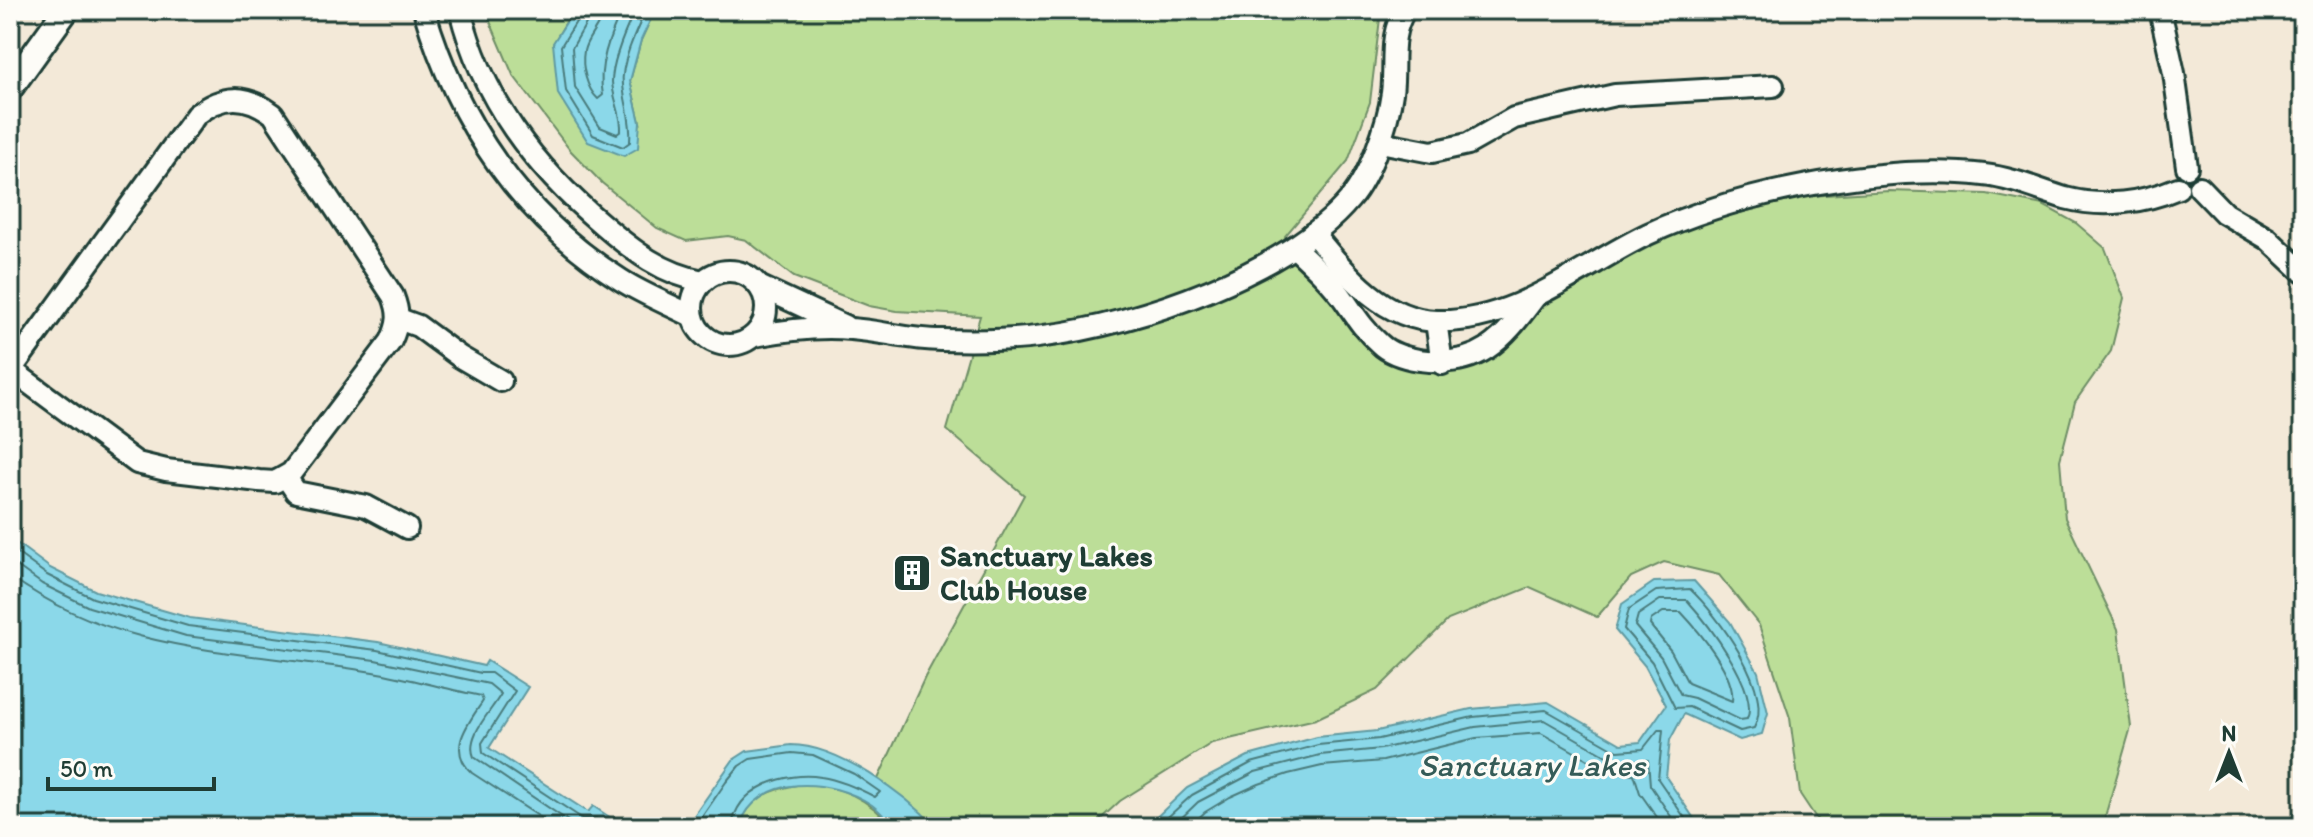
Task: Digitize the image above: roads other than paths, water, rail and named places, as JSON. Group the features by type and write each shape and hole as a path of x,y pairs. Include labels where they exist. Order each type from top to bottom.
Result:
{"street":[{"path":"10,88 66,10"},
{"path":"424,10 438,56 458,100 487,152 531,208 574,246 622,280 692,316"},
{"path":"460,10 469,41 489,87 516,133 549,175 626,245 655,265 674,274 703,281"},
{"path":"852,329 759,286 739,272 726,270 713,274 695,291 691,303 692,316 701,333 722,345 734,345 754,336 811,328 852,329 936,340 1046,336 1121,321 1214,288 1304,240 1351,198 1380,142 1392,92 1397,23 1405,10"},
{"path":"2160,10 2174,73 2187,167"},
{"path":"1380,142 1432,152 1468,144 1514,118 1615,95 1773,86"},
{"path":"458,100 489,87"},
{"path":"230,99 256,102 273,114 393,296 399,319 391,341 291,473 275,482 166,470 137,463 10,369 196,115 210,104 230,99"},
{"path":"1304,240 1371,296 1404,314 1436,321 1496,311 1535,297 1597,260 1651,233 1720,207 1802,186 1877,175 1986,175 2069,199 2116,203 2150,198 2178,188 2189,193 2199,187 2201,179 2198,172 2187,167"},
{"path":"2178,188 2176,177 2187,167"},
{"path":"2199,187 2224,213 2268,239 2303,272"},
{"path":"1304,240 1320,272 1345,301 1356,320 1382,347 1410,359 1442,364 1483,353 1508,333 1535,297"},
{"path":"754,336 765,317 764,296 759,286"},
{"path":"399,319 418,326 460,357 501,381"},
{"path":"1436,321 1442,364"},
{"path":"286,477 296,492 366,506 407,528"}],"water":[{"path":"574,10 655,10 641,40 630,81 640,122 638,148 624,156 588,142 558,94 553,43"},
{"path":"10,538 50,568 96,591 190,618 378,642 484,666 487,661 528,687 489,748 588,812 593,806 614,820 615,827 10,827"},
{"name":"Sanctuary Lakes","path":"1694,581 1730,622 1758,672 1768,713 1762,734 1740,740 1684,714 1670,740 1666,777 1695,820 1705,827 1146,827 1187,788 1248,756 1317,737 1377,731 1471,709 1548,702 1621,744 1640,742 1666,705 1645,666 1615,630 1622,604 1654,582"},
{"path":"791,745 809,747 849,762 907,800 936,827 893,827 875,807 855,796 837,789 797,785 762,797 748,809 739,827 686,827 733,760 747,751"}],"place":[{"name":"Sanctuary Lakes Club House","path":"912,573"}]}
